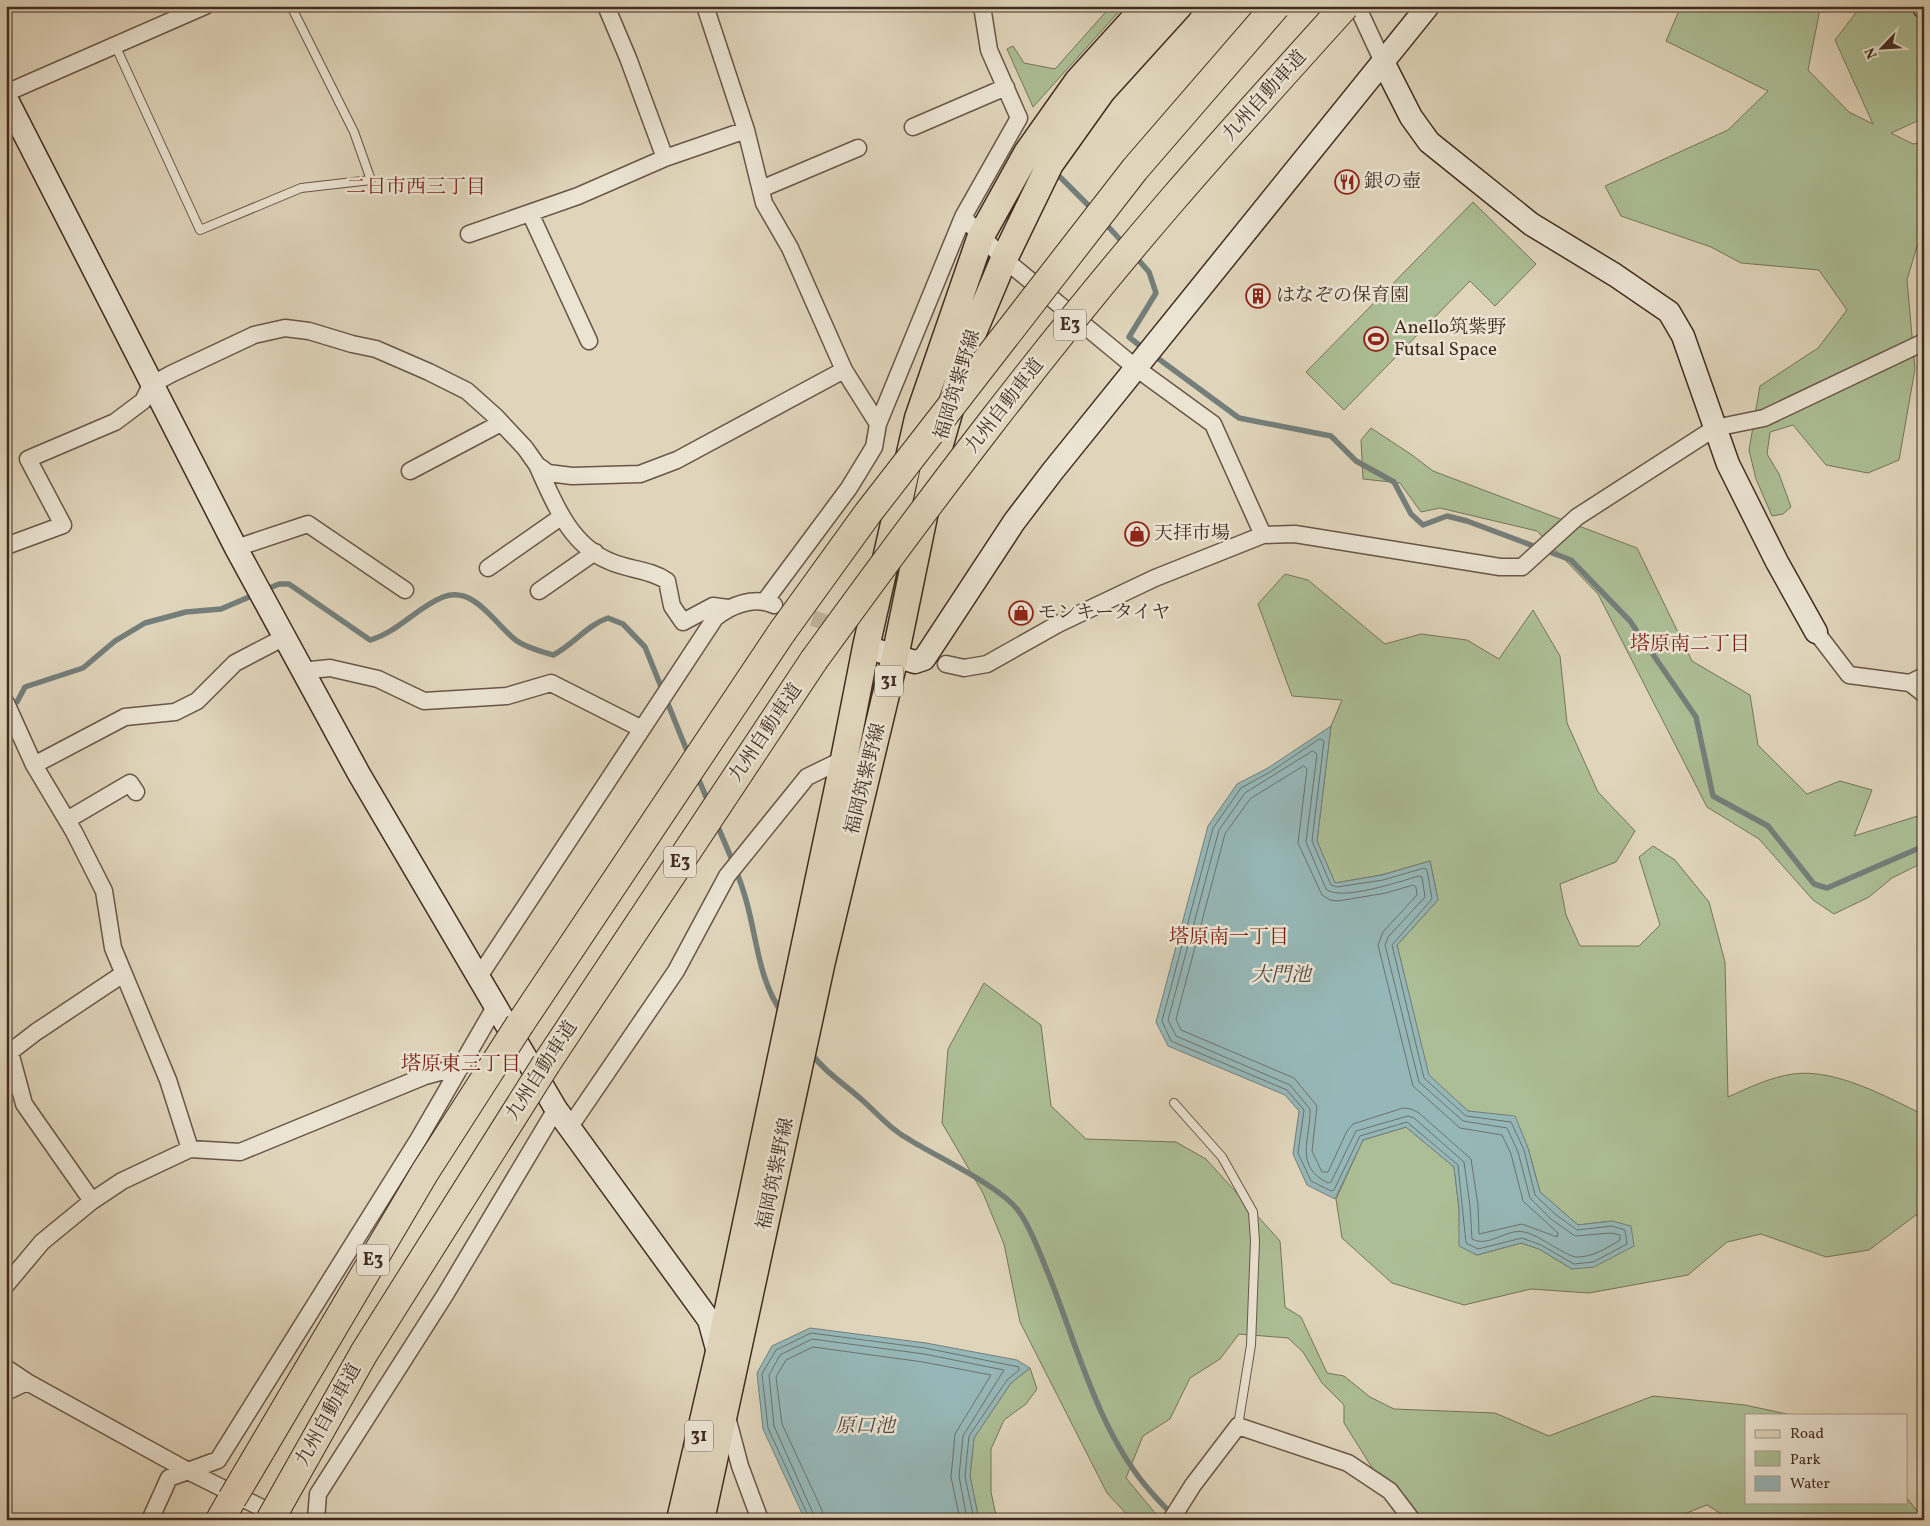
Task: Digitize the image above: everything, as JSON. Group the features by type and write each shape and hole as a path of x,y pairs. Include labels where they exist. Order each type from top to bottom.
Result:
{"highway":[{"name":"九州自動車道","path":"226,1510 425,1172 520,1024 782,632 868,514 1135,169 1276,6"},
{"name":"九州自動車道","path":"270,1520 364,1353 546,1064 814,660 903,537 1051,347 1172,200 1345,6"}],"main road":[{"name":"福岡筑紫野線","path":"680,1520 718,1352 866,648 918,418 981,236 1027,153 1078,81 1146,6"},
{"name":"福岡筑紫野線","path":"701,1520 822,961 895,657 936,458 970,340 1004,258 1050,164 1102,91 1179,6"}],"street":[{"path":"6,93 205,6"},
{"path":"606,6 628,58 665,158"},
{"path":"705,6 746,130 764,203 790,248 844,370 878,424"},
{"path":"478,978 715,618 728,608 740,603 770,603 849,488 874,447 878,424 963,217 1019,118 989,50 982,6"},
{"path":"1356,6 1411,117 1429,142 1531,224 1615,275 1669,312 1683,336 1728,464 1777,562 1816,632 1848,675 1917,679 1924,694"},
{"path":"866,648 915,662 924,659 1014,522 1428,6"},
{"path":"913,127 1006,87"},
{"path":"6,98 151,385 236,548 283,638 359,774 556,1109 709,1320 718,1352 725,1412 740,1466 760,1520"},
{"path":"469,234 578,196 665,158 746,130"},
{"path":"761,188 858,148"},
{"path":"530,213 590,341"},
{"path":"963,217 1004,258 1136,368 1213,424 1263,535"},
{"path":"6,546 63,525 28,458 115,422 143,401 151,385 254,335 285,328 309,331 352,344 376,348 467,392 525,448 537,465 561,517 581,542 608,561 657,574 667,581 672,606 683,622 712,606 728,608"},
{"path":"946,664 964,668 987,664 1058,624 1138,586 1263,535 1295,534 1500,567 1522,568 1577,517 1715,428 1764,418 1924,342"},
{"path":"537,465 548,473 572,476 640,474 677,460 844,370"},
{"path":"410,471 501,423"},
{"path":"488,568 561,517"},
{"path":"236,548 308,524 405,590"},
{"path":"539,591 595,552"},
{"path":"34,765 124,717 174,712 197,701 235,663 283,638"},
{"path":"301,671 330,668 368,677 424,701 507,696 551,683 642,729"},
{"path":"6,703 34,765 67,820 104,891 113,948 168,1080 190,1149"},
{"path":"569,1128 676,971 727,876 807,777 844,759"},
{"path":"67,820 130,783 136,792"},
{"path":"92,1201 24,1104 8,1049 123,974"},
{"path":"150,1520 169,1478 190,1472 218,1460 418,1140 495,1007"},
{"path":"6,1285 42,1242 92,1201 122,1181 190,1149 240,1152 425,1076 462,1066"},
{"path":"316,1520 318,1494 445,1295 556,1109"},
{"path":"6,1368 27,1382 190,1472 286,1520"},
{"path":"6,1392 27,1382"},
{"path":"1171,1520 1193,1485 1238,1426 1348,1464 1390,1492 1412,1520"}],"lane":[{"path":"114,45 200,230 301,188 371,180 354,132 291,6"},
{"path":"1174,1103 1222,1158 1253,1212 1255,1241 1251,1345 1238,1426"}],"green space":[{"path":"1111,6 1124,6 1033,107 1007,49 1013,46 1024,63 1055,69"},
{"path":"1681,6 1823,6 1820,9 1808,70 1849,112 1873,124 1835,40 1861,6 1924,6 1924,118 1891,133 1913,144 1924,142 1924,231 1920,236 1907,280 1915,369 1899,460 1868,473 1826,465 1793,425 1770,432 1767,454 1779,474 1791,507 1783,514 1772,516 1756,479 1749,450 1760,386 1818,348 1847,310 1819,270 1741,263 1711,247 1621,216 1605,186 1728,130 1768,91 1666,41"},
{"name":"Anello筑紫野 Futsal Space","path":"1473,202 1536,264 1495,306 1470,281 1344,410 1306,372"},
{"path":"1371,428 1433,471 1637,548 1692,661 1750,695 1758,745 1807,794 1840,781 1872,790 1854,836 1924,814 1924,862 1892,878 1869,897 1834,914 1813,900 1759,839 1707,807 1598,594 1537,531 1440,508 1421,512 1400,483 1363,479 1361,440"},
{"path":"1285,574 1308,580 1385,644 1421,634 1467,640 1499,659 1533,610 1560,656 1567,723 1598,792 1635,831 1616,862 1560,884 1566,915 1580,946 1639,946 1660,925 1639,857 1653,846 1675,860 1709,902 1725,962 1728,1097 1776,1078 1809,1073 1826,1075 1860,1086 1924,1115 1924,1209 1869,1250 1826,1257 1761,1234 1727,1242 1688,1275 1589,1293 1531,1289 1464,1305 1392,1283 1342,1238 1336,1199 1363,1140 1406,1127 1454,1167 1459,1208 1460,1246 1477,1255 1521,1243 1539,1249 1572,1269 1612,1221 1578,1225 1540,1192 1528,1148 1487,1114 1468,1111 1428,1075 1397,945 1438,900 1430,861 1381,875 1335,883 1317,841 1331,726 1342,700 1292,696 1258,604"},
{"path":"984,983 1041,1025 1051,1106 1086,1139 1176,1142 1206,1159 1280,1241 1285,1307 1301,1317 1327,1373 1344,1376 1370,1397 1394,1409 1495,1413 1549,1436 1653,1396 1745,1405 1786,1414 1745,1414 1745,1504 1908,1504 1908,1499 1919,1513 1918,1520 1731,1520 1707,1505 1669,1520 1405,1520 1344,1423 1344,1405 1322,1383 1303,1352 1288,1338 1239,1334 1220,1359 1190,1378 1170,1419 1143,1436 1126,1478 1161,1520 1132,1520 1107,1493 1020,1322 1004,1244 983,1193 942,1123 948,1049"},
{"path":"1030,1368 1037,1389 1026,1404 1004,1420 991,1449 991,1492 997,1520 979,1520 970,1476 974,1438 1011,1383"}],"water":[{"name":"大門池","path":"1331,726 1317,841 1335,883 1382,875 1430,861 1438,900 1397,945 1429,1075 1468,1111 1515,1116 1528,1148 1540,1192 1578,1225 1612,1221 1631,1226 1634,1246 1594,1267 1572,1269 1539,1249 1521,1243 1477,1255 1459,1246 1459,1208 1454,1167 1406,1127 1363,1140 1335,1199 1307,1185 1293,1154 1299,1111 1285,1095 1168,1046 1156,1022 1208,826 1237,784 1268,768"},
{"name":"原口池","path":"810,1328 926,1343 1017,1360 1030,1368 1011,1383 974,1438 970,1476 979,1520 805,1520 763,1429 757,1373 772,1346"}],"waterway":[{"path":"1059,176 1093,210"},
{"path":"1104,222 1125,245"},
{"path":"1134,255 1149,272 1156,293 1129,337 1144,349"},
{"path":"1152,354 1239,418 1331,436 1356,461 1394,482 1411,514 1423,525 1447,516 1467,521 1571,560 1630,621 1696,717 1713,796 1768,826 1814,884 1827,888 1924,846"},
{"path":"265,590 279,584 289,584 370,640 398,626 424,607 443,597 454,595 465,597 475,601 484,608 517,641 553,655 593,625 608,618 623,624 645,647 689,756"},
{"path":"8,705 17,702 25,687 83,668 115,641 145,623 186,612 221,609 256,594"},
{"path":"696,773 709,804"},
{"path":"716,822 743,890 767,984 773,999 782,1013"},
{"path":"811,1053 828,1072 903,1136 985,1183 1012,1203 1020,1213 1029,1228 1050,1278 1104,1418 1133,1469 1162,1504 1182,1520"}],"tunnel":[{"path":"790,610 875,640"}],"place":[{"name":"銀の壺","path":"1347,182"},
{"name":"はなぞの保育園","path":"1258,296"},
{"name":"Anello筑紫野 Futsal Space","path":"1376,339"},
{"name":"天拝市場","path":"1137,534"},
{"name":"モンキータイヤ","path":"1021,613"}],"district":[{"name":"二日市西三丁目","path":"416,188"},
{"name":"塔原南二丁目","path":"1690,645"},
{"name":"塔原南一丁目","path":"1229,938"},
{"name":"塔原東三丁目","path":"461,1065"}]}
